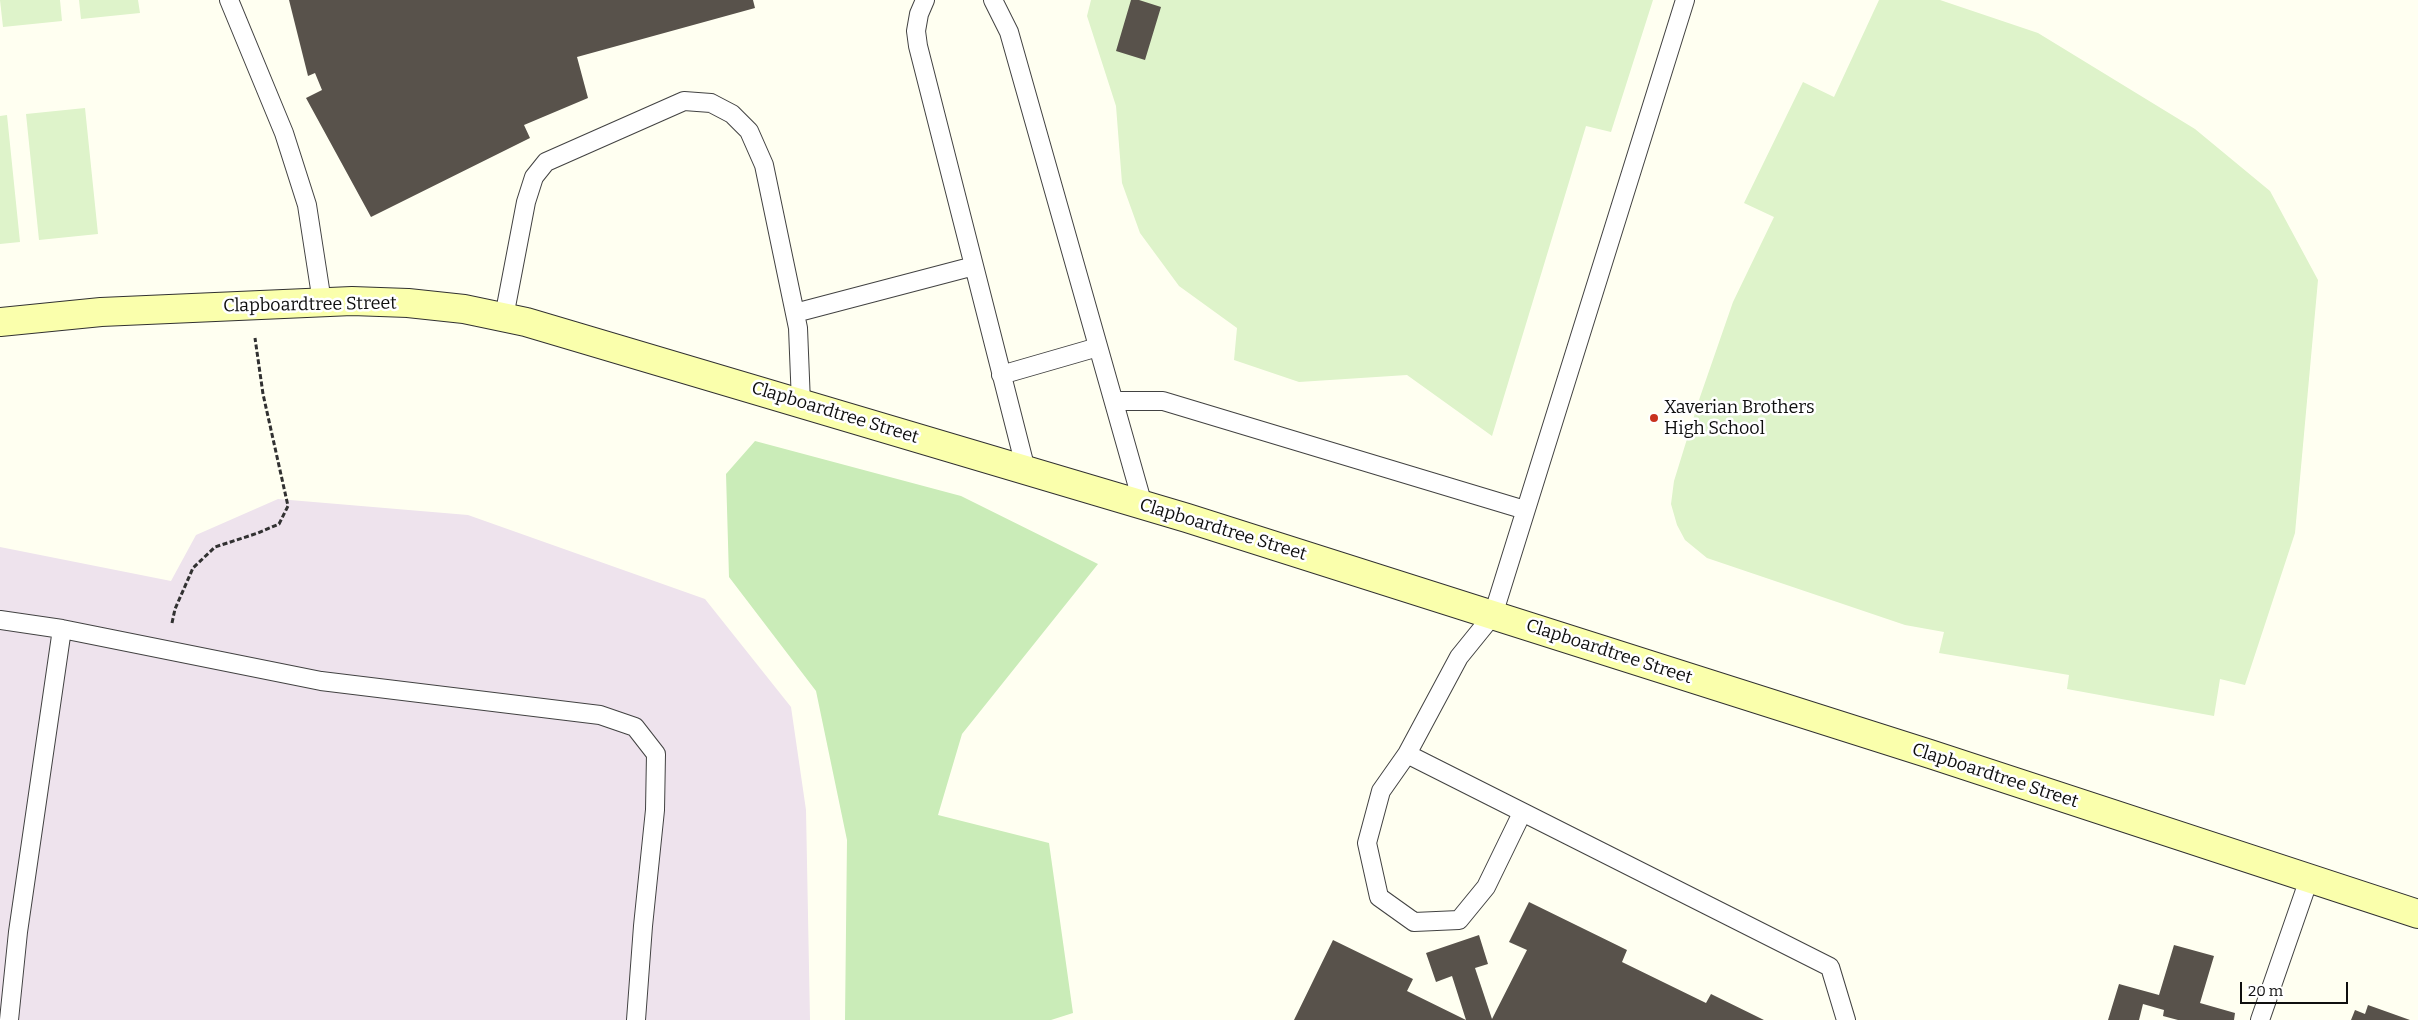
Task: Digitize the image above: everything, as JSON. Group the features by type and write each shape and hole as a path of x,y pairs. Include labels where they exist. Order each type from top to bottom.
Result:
{"main road":[{"name":"Clapboardtree Street","path":"0,322 101,312 322,302 408,303 464,309 504,318 607,344 1143,505 1921,751 2418,914"}],"lane":[{"path":"230,0 284,133 306,205 322,302"},
{"path":"925,0 919,14 916,31 918,46 1026,470"},
{"path":"993,0 1010,32 1143,505"},
{"path":"1522,812 1486,887 1459,920 1414,922 1378,896 1367,843 1381,791 1406,754 1459,658 1493,615 1685,0"},
{"path":"504,318 526,202 534,177 546,162 684,101 711,103 732,114 749,131 764,165 798,328 801,402"},
{"path":"795,313 974,266"},
{"path":"1001,375 1098,347"},
{"path":"1114,401 1163,402 1526,510"},
{"path":"0,620 62,629 321,681 600,714 635,727 656,754 655,810 636,1020"},
{"path":"9,1020 18,932 62,629"},
{"path":"1406,754 1830,966 1846,1020"},
{"path":"2260,1020 2309,879"}],"path":[{"path":"166,650 174,609 193,568 215,547 258,534 279,524 288,506 263,394 254,338 253,305"}],"shaded area":[{"path":"278,499 468,515 705,599 791,707 806,810 810,1020 0,1020 0,547 171,581 196,535"}],"green space":[{"path":"0,0 60,0 62,21 3,27"},
{"path":"79,0 138,0 140,13 81,19"},
{"path":"1091,0 1653,0 1611,132 1586,126 1492,436 1407,375 1299,382 1234,360 1237,328 1179,286 1140,233 1122,183 1116,106 1087,16"},
{"path":"1879,0 1940,0 2038,33 2195,129 2270,191 2318,280 2295,533 2245,685 2220,679 2214,716 2067,689 2069,675 1939,653 1944,632 1905,625 1707,558 1685,540 1677,525 1671,504 1674,481 1700,397 1733,302 1774,217 1744,203 1803,82 1834,97"},
{"path":"85,108 98,234 39,240 26,114"},
{"path":"7,115 20,242 0,244 0,116"},
{"path":"755,441 961,496 1098,564 962,734 938,815 1049,843 1073,1013 1051,1020 845,1020 847,840 816,691 729,577 726,474"}],"building":[{"path":"289,0 753,0 755,8 577,57 588,98 524,125 530,138 371,217 306,98 322,90 315,73 308,76"},
{"path":"1131,0 1139,0 1161,7 1145,60 1116,51"},
{"path":"1529,902 1627,950 1622,962 1706,1003 1711,994 1764,1020 1466,1020 1452,976 1436,982 1426,953 1479,935 1488,964 1475,968 1492,1019 1527,950 1509,942"},
{"path":"1333,940 1413,979 1407,991 1466,1020 1294,1020"},
{"path":"2174,945 2214,956 2200,1003 2235,1013 2234,1020 2178,1020 2163,1016 2164,1010 2143,1004 2139,1020 2108,1020 2119,984 2159,995"},
{"path":"2368,1005 2410,1020 2351,1020 2355,1010 2365,1014"}],"place":[{"name":"Xaverian Brothers High School","path":"1654,418"}]}
